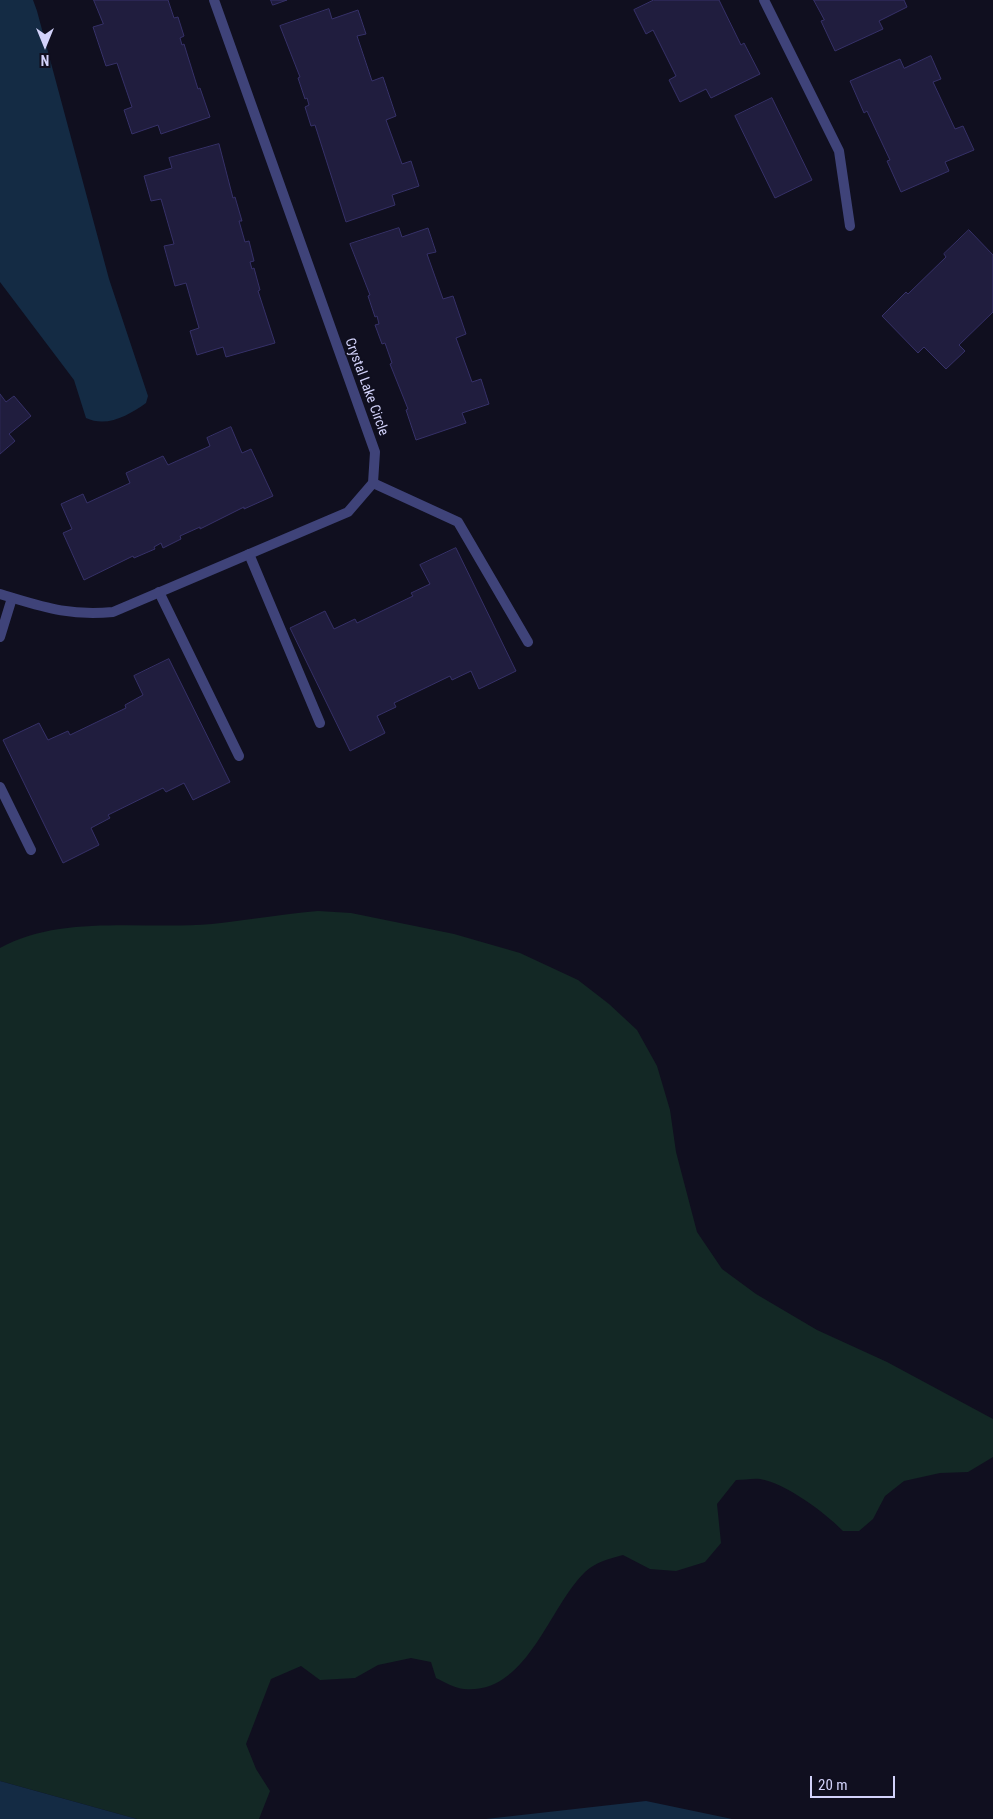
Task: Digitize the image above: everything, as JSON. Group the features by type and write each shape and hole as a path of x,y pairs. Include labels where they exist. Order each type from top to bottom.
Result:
{"street":[{"name":"Crystal Lake Circle","path":"214,0 375,452 373,483"},
{"path":"764,0 840,151 850,226"},
{"path":"0,594 56,611 84,614 113,612 348,512 373,483 458,522 528,642"},
{"path":"249,554 320,722"},
{"path":"159,592 239,756"},
{"path":"0,637 12,598"},
{"path":"0,787 31,850"}],"green space":[{"path":"318,911 351,913 454,934 520,953 578,980 609,1004 637,1030 657,1066 670,1110 676,1152 697,1232 722,1269 756,1294 817,1330 887,1362 993,1419 993,1457 968,1472 940,1473 904,1481 885,1496 873,1519 859,1531 843,1531 827,1516 793,1492 770,1481 757,1479 736,1480 717,1504 721,1543 705,1562 676,1571 650,1569 623,1555 598,1563 585,1572 572,1588 520,1664 504,1678 486,1687 464,1689 453,1686 436,1678 431,1662 411,1658 378,1665 355,1678 320,1680 301,1666 271,1679 246,1744 256,1769 270,1791 259,1819 137,1819 0,1781 0,948 24,937 76,927 212,924"}],"water":[{"path":"0,0 33,0 109,279 148,396 146,403 118,419 102,422 86,418 74,380 0,282"},
{"path":"0,1781 137,1819 0,1819"},
{"path":"646,1801 732,1819 486,1819"}],"building":[{"path":"94,0 168,0 174,18 178,17 184,36 180,38 182,45 184,44 198,89 200,88 210,117 161,134 158,125 132,134 124,110 132,107 117,63 106,66 93,27 103,24"},
{"path":"271,0 287,0 273,5"},
{"path":"654,0 719,0 741,45 744,43 760,74 711,98 706,89 680,102 669,80 676,76 653,30 646,34 634,10"},
{"path":"814,0 904,0 907,7 879,21 883,29 835,51 821,21 824,20"},
{"path":"329,9 332,19 358,10 366,34 357,36 372,81 383,77 396,116 386,120 402,164 411,161 419,186 392,195 395,205 346,222 315,125 311,126 305,107 309,105 298,78 300,77 280,26"},
{"path":"931,56 941,79 933,82 955,129 963,126 974,150 945,162 949,171 901,192 887,161 890,160 867,111 864,113 850,81 900,59 904,68"},
{"path":"772,98 812,180 775,198 735,116"},
{"path":"219,144 233,198 235,197 242,221 239,221 245,242 249,241 254,261 250,262 252,269 254,268 260,290 258,291 275,343 226,357 223,347 197,355 190,331 199,328 186,283 175,286 164,246 174,244 161,199 151,201 144,176 172,168 169,158"},
{"path":"399,228 402,237 428,228 436,252 427,254 443,299 453,296 466,334 456,338 472,382 481,379 489,404 462,413 466,423 416,440 406,410 408,409 390,364 392,363 385,343 382,344 375,325 379,324 368,296 370,295 350,244"},
{"path":"969,230 993,255 993,312 959,345 965,351 946,369 924,347 918,353 882,316 946,257 944,254"},
{"path":"0,394 6,402 14,396 31,416 9,434 15,441 0,454"},
{"path":"231,427 242,453 251,449 273,496 180,536 181,539 163,548 161,543 154,547 155,549 134,558 133,556 84,580 63,533 72,529 61,504 83,494 87,503 130,483 126,473 163,456 168,465 210,446 207,438"},
{"path":"456,548 516,671 479,689 471,671 452,680 450,676 394,703 396,707 377,716 385,733 350,751 290,628 325,611 334,629 355,619 357,623 413,596 411,593 430,584 420,565"},
{"path":"169,659 230,782 193,800 184,783 166,792 163,788 108,815 110,818 91,828 99,845 63,863 3,740 39,723 48,740 68,731 70,735 126,708 125,705 143,695 134,676"}]}
